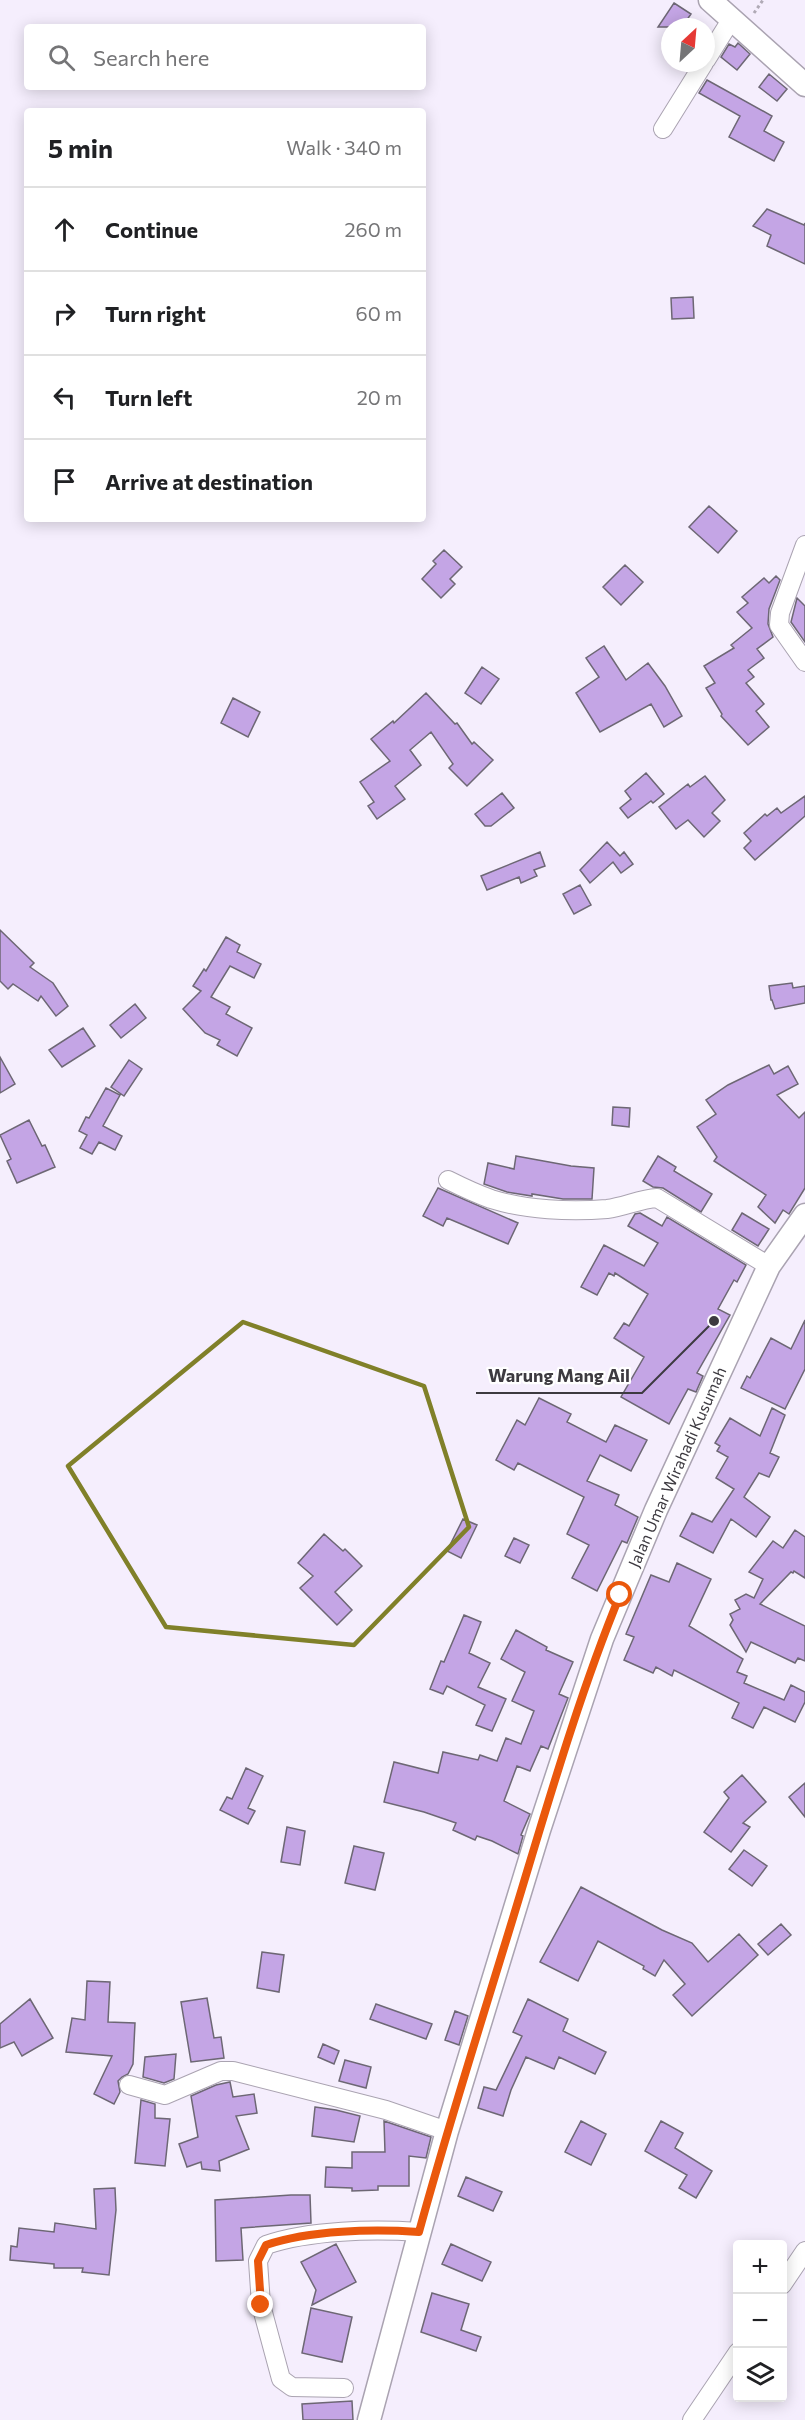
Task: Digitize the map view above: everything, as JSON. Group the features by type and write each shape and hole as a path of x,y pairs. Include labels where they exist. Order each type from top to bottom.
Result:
{"main road":[{"path":"710,0 805,85"},
{"name":"Jalan Umar Wirahadi Kusumah","path":"369,2420 447,2132 539,1830 602,1639 656,1509 769,1266 805,1215"}],"street":[{"path":"715,46 731,20"},
{"path":"663,129 699,72"},
{"path":"805,544 780,613 779,625 805,662"},
{"path":"448,1180 492,1199 539,1207 607,1209 657,1198 769,1266"},
{"path":"129,2085 165,2095 221,2071 233,2071 386,2110 447,2132"},
{"path":"344,2388 292,2387 281,2379 261,2305 258,2261 266,2245 290,2237 389,2230 419,2232"},
{"path":"787,2278 805,2251"},
{"path":"692,2420 733,2359"}],"highlighted area":[{"path":"243,1322 424,1386 469,1527 354,1645 166,1627 68,1466"}],"building":[{"path":"674,3 691,14 688,18 664,18"},
{"path":"738,43 750,54 737,70 721,57 729,44 735,47"},
{"path":"769,74 787,89 777,101 759,87"},
{"path":"707,80 772,116 764,131 784,142 774,161 729,137 740,116 699,93"},
{"path":"767,209 804,225 805,223 805,264 767,246 771,235 753,226"},
{"path":"693,297 694,318 672,319 671,298"},
{"path":"709,506 737,531 718,553 689,527"},
{"path":"444,550 462,567 450,579 455,584 441,598 422,579 436,564 433,561"},
{"path":"625,565 643,582 621,605 603,587"},
{"path":"776,576 780,580 769,609 768,624 773,637 757,649 764,658 748,670 754,677 746,683 764,704 756,711 769,727 748,745 721,716 722,714 706,688 715,683 704,666 734,648 731,645 752,628 737,612 748,603 742,597 764,578 769,583"},
{"path":"797,598 805,606 805,642 791,622"},
{"path":"604,646 626,680 648,663 665,686 682,716 664,727 651,704 600,732 576,693 599,677 586,658"},
{"path":"482,667 499,679 481,704 465,693"},
{"path":"426,693 455,724 457,723 472,744 474,742 493,760 467,786 449,768 453,764 431,732 410,750 421,765 395,786 405,799 377,819 368,806 374,802 360,782 390,761 371,739 393,721 394,723"},
{"path":"233,698 260,712 248,737 221,723"},
{"path":"646,773 664,794 628,818 620,808 631,799 625,791"},
{"path":"705,776 725,800 712,813 720,821 704,837 688,820 676,829 659,807 688,784 690,787"},
{"path":"502,793 514,808 491,826 485,826 475,814"},
{"path":"805,796 805,816 755,860 744,848 751,841 744,833 765,814 767,816 777,808 781,813"},
{"path":"607,842 620,856 624,852 633,864 621,873 613,862 590,883 580,870"},
{"path":"540,852 545,866 534,870 537,876 521,883 519,877 487,890 481,876"},
{"path":"580,885 591,905 574,914 563,894"},
{"path":"0,930 34,963 30,967 53,983 68,1006 56,1016 41,996 38,1001 13,984 8,989 0,981"},
{"path":"226,937 240,945 237,952 261,964 254,978 230,966 211,997 230,1007 226,1014 252,1028 237,1056 217,1045 220,1040 205,1033 183,1009 201,991 193,986 204,969 206,971"},
{"path":"792,983 793,988 805,986 805,1003 775,1009 769,986"},
{"path":"135,1004 146,1018 121,1038 110,1025"},
{"path":"83,1028 95,1046 62,1067 49,1050"},
{"path":"0,1057 15,1084 0,1093"},
{"path":"129,1060 142,1069 124,1096 111,1087"},
{"path":"769,1065 774,1074 788,1066 798,1084 777,1095 799,1118 805,1112 805,1188 789,1214 783,1210 775,1223 758,1207 766,1195 714,1161 717,1157 697,1127 716,1114 706,1100 728,1085"},
{"path":"106,1088 120,1095 103,1126 122,1136 115,1150 99,1142 92,1154 80,1148 87,1135 79,1131"},
{"path":"613,1107 630,1108 629,1127 612,1125"},
{"path":"29,1120 42,1146 45,1145 55,1167 17,1183 7,1161 11,1159 0,1135"},
{"path":"516,1156 594,1168 592,1199 563,1199 532,1194 532,1196 507,1192 484,1184 488,1163 514,1169"},
{"path":"658,1156 676,1167 674,1171 712,1194 701,1212 663,1188 653,1187 643,1181"},
{"path":"438,1188 518,1223 508,1244 447,1218 443,1226 423,1216"},
{"path":"640,1213 662,1226 667,1217 746,1265 737,1282 734,1280 718,1309 730,1315 697,1373 703,1376 696,1392 688,1389 669,1424 621,1397 644,1357 614,1338 624,1323 629,1326 648,1294 615,1273 614,1276 609,1273 597,1295 581,1287 604,1245 644,1266 658,1243 628,1226 635,1214"},
{"path":"742,1213 769,1229 758,1246 732,1230"},
{"path":"805,1320 805,1369 785,1409 741,1388 747,1376 750,1378 771,1338 791,1349"},
{"path":"539,1398 571,1414 567,1422 606,1442 615,1425 647,1440 631,1471 600,1455 587,1481 619,1495 615,1505 638,1517 627,1543 622,1541 597,1591 572,1578 589,1545 567,1534 584,1497 518,1463 514,1470 496,1460 517,1420 525,1425"},
{"path":"772,1408 785,1415 770,1453 779,1457 769,1477 759,1473 744,1497 770,1517 756,1537 731,1519 713,1553 680,1536 692,1513 712,1522 734,1489 716,1478 728,1457 717,1451 720,1446 715,1443 730,1418 760,1436"},
{"path":"463,1519 477,1525 461,1558 447,1551"},
{"path":"795,1530 805,1537 805,1578 794,1571 791,1572 760,1604 805,1626 805,1661 798,1658 795,1663 751,1642 746,1652 730,1625 733,1620 730,1614 740,1609 735,1600 746,1594 754,1598 763,1579 749,1572 773,1541 783,1548"},
{"path":"324,1534 343,1551 345,1549 362,1566 335,1592 352,1610 337,1625 300,1588 313,1576 298,1563"},
{"path":"514,1538 529,1545 520,1563 505,1556"},
{"path":"677,1563 711,1579 689,1626 743,1659 737,1672 747,1676 744,1683 784,1700 791,1685 805,1692 805,1702 795,1722 764,1707 753,1728 732,1718 739,1703 674,1670 672,1676 656,1667 653,1673 624,1660 634,1637 626,1634 651,1575 669,1582"},
{"path":"464,1615 481,1622 469,1653 490,1663 478,1687 506,1699 492,1731 476,1725 485,1705 447,1686 443,1694 430,1689"},
{"path":"516,1630 547,1647 546,1650 573,1662 559,1694 568,1698 548,1749 541,1746 530,1771 517,1766 504,1801 530,1814 521,1835 523,1836 518,1854 492,1841 477,1836 475,1840 453,1830 456,1823 384,1802 394,1762 438,1773 443,1752 478,1760 480,1755 497,1761 506,1738 521,1744 534,1711 512,1701 525,1672 501,1659"},
{"path":"246,1768 263,1776 248,1808 255,1811 248,1824 220,1810 227,1797 232,1799"},
{"path":"742,1775 766,1802 743,1823 750,1827 731,1852 704,1832 729,1798 724,1792"},
{"path":"805,1783 805,1817 789,1797"},
{"path":"287,1827 305,1831 300,1865 281,1862"},
{"path":"354,1846 384,1853 375,1890 345,1883"},
{"path":"744,1850 767,1866 752,1886 729,1869"},
{"path":"581,1887 662,1930 692,1943 708,1962 739,1934 758,1955 692,2016 673,1995 685,1984 664,1960 655,1976 643,1969 644,1966 598,1941 578,1981 540,1962"},
{"path":"781,1924 791,1935 768,1955 758,1944"},
{"path":"262,1952 284,1955 279,1992 257,1988"},
{"path":"87,1981 110,1982 108,2022 135,2023 133,2064 128,2074 118,2081 120,2092 114,2104 94,2094 112,2056 66,2052 72,2018 85,2020"},
{"path":"207,1998 214,2038 221,2037 224,2058 191,2062 181,2002"},
{"path":"30,1999 53,2038 22,2056 14,2042 0,2048 0,2024"},
{"path":"528,1999 568,2019 563,2031 606,2052 595,2074 559,2057 554,2069 526,2057 511,2090 503,2116 478,2108 484,2087 496,2090 522,2036 513,2032"},
{"path":"376,2004 432,2024 426,2039 370,2019"},
{"path":"455,2011 468,2016 459,2045 445,2040"},
{"path":"323,2044 339,2051 334,2064 318,2057"},
{"path":"176,2054 174,2079 164,2083 143,2077 145,2057"},
{"path":"345,2060 371,2067 366,2088 339,2081"},
{"path":"230,2082 233,2097 254,2094 257,2113 236,2116 249,2149 219,2161 220,2171 202,2169 201,2162 187,2167 179,2144 198,2137 191,2096 216,2085"},
{"path":"141,2100 155,2104 155,2118 170,2119 165,2166 135,2163"},
{"path":"315,2107 360,2116 354,2142 312,2136"},
{"path":"384,2121 431,2137 426,2158 409,2156 409,2186 378,2186 378,2190 352,2191 352,2188 325,2187 326,2167 352,2168 352,2152 385,2152"},
{"path":"581,2121 606,2134 591,2165 565,2152"},
{"path":"661,2121 683,2133 675,2148 712,2171 696,2198 679,2188 687,2175 645,2151"},
{"path":"466,2177 502,2192 493,2211 458,2196"},
{"path":"115,2188 116,2210 109,2275 82,2272 83,2268 54,2268 54,2264 10,2260 11,2246 17,2247 19,2228 54,2232 55,2223 96,2229 94,2189"},
{"path":"310,2195 311,2223 241,2228 243,2260 216,2261 215,2200"},
{"path":"336,2244 356,2282 312,2305 316,2290 301,2262"},
{"path":"451,2244 491,2262 482,2281 442,2264"},
{"path":"432,2293 469,2304 461,2330 481,2337 476,2351 421,2332"},
{"path":"311,2308 352,2317 342,2362 302,2353"},
{"path":"352,2401 353,2420 303,2420 302,2404"}],"place":[{"name":"Warung Mang Ail","path":"714,1321"}],"route":[{"path":"261,2305 258,2261 266,2245 290,2237 389,2230 419,2232 539,1830 582,1697 620,1595"}]}
